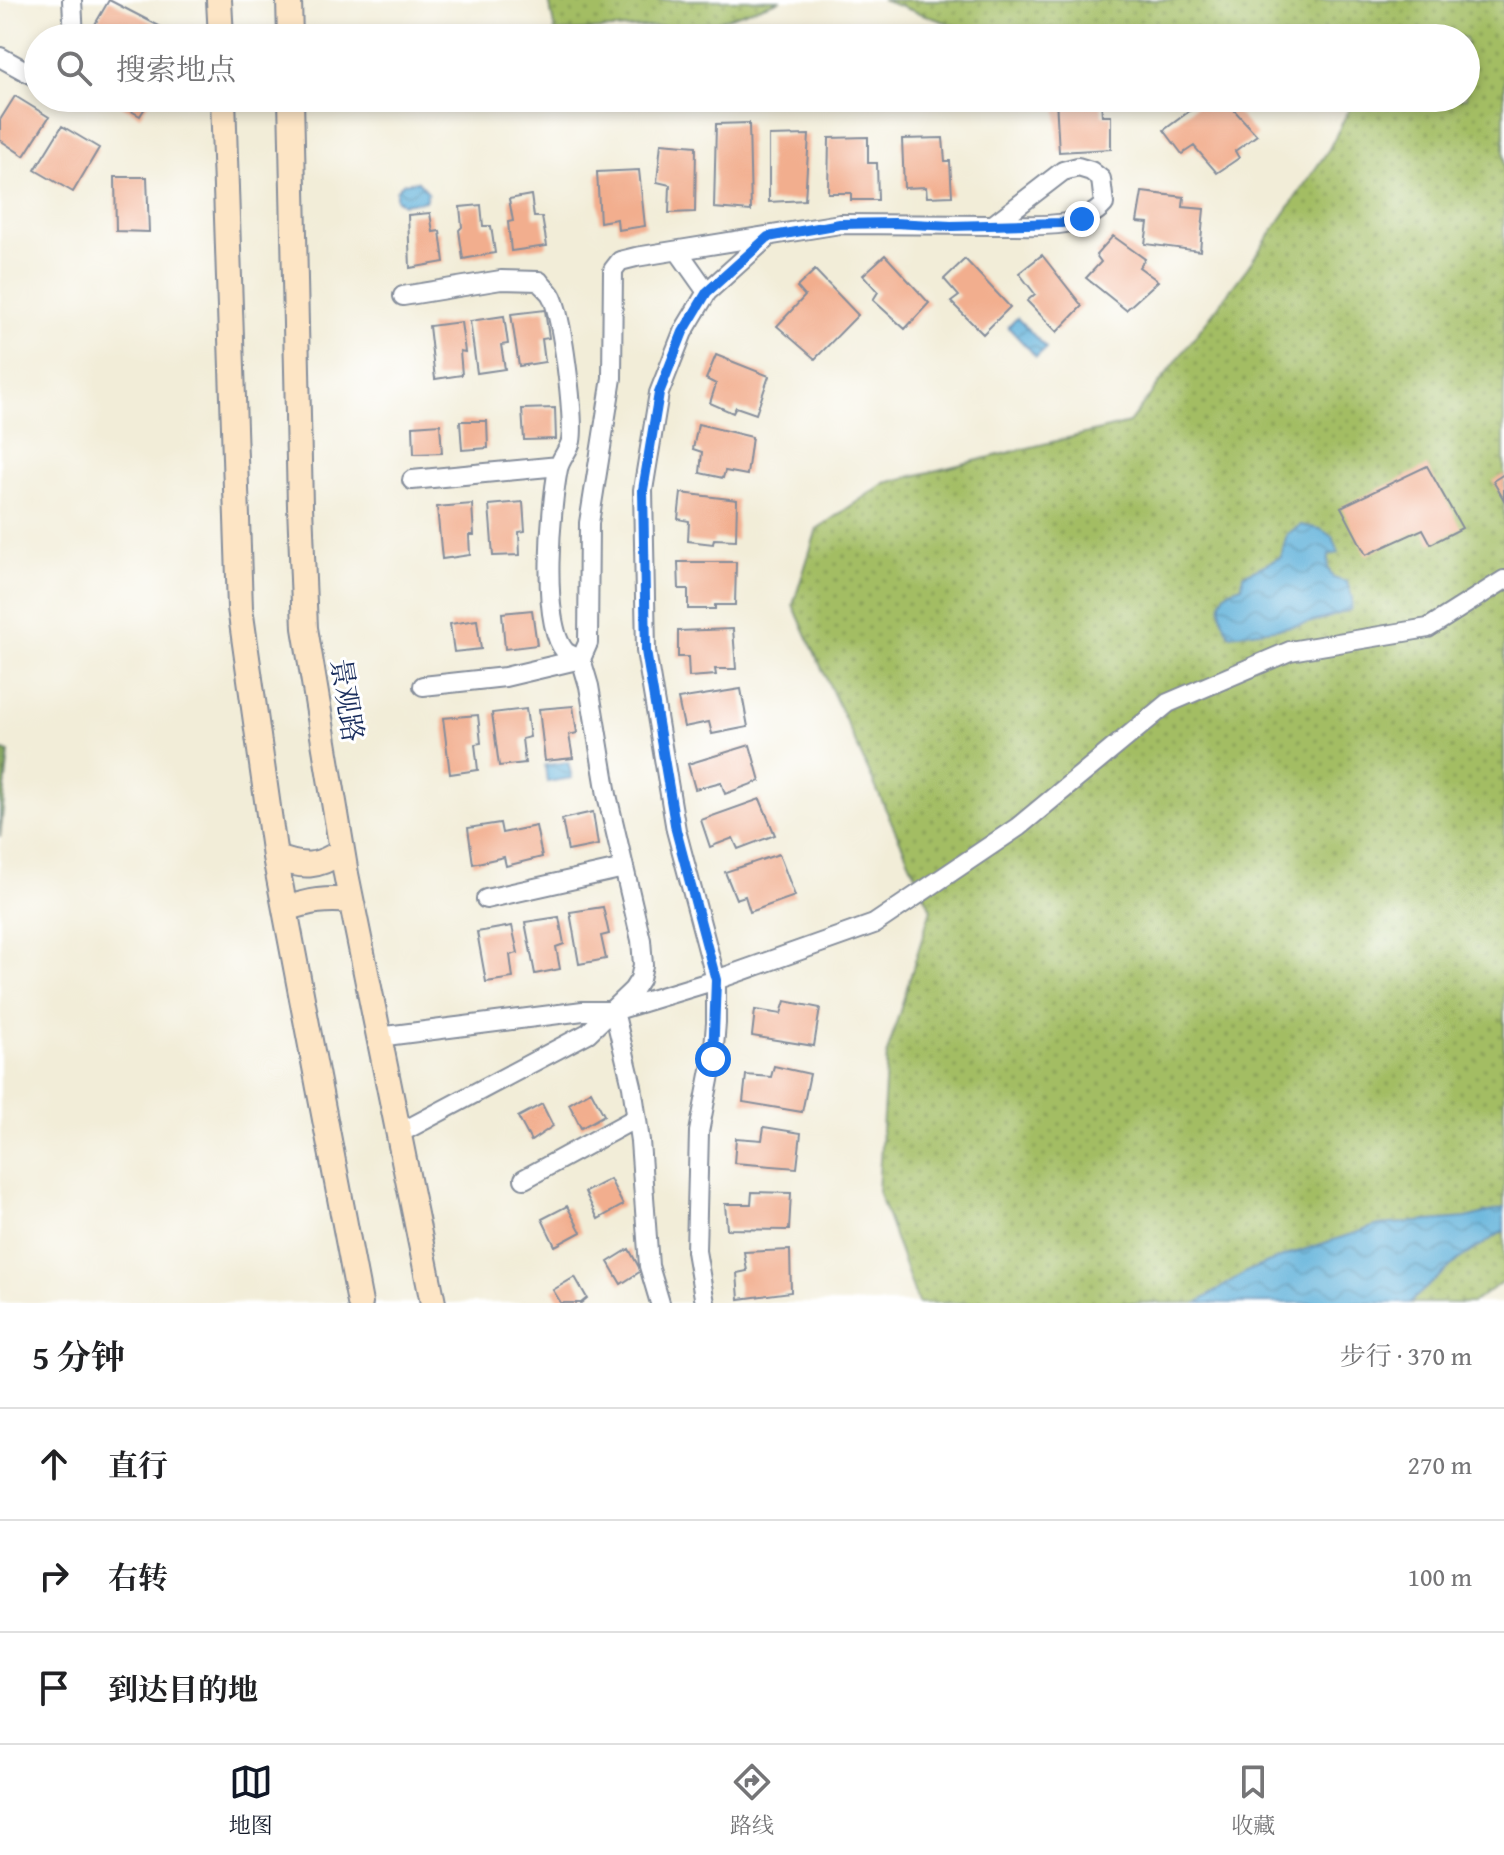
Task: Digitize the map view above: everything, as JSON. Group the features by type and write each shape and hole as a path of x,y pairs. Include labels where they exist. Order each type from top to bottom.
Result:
{"street":[{"path":"72,0 73,24"},
{"path":"219,0 220,24"},
{"path":"289,0 290,24"},
{"path":"0,57 24,70"},
{"path":"223,112 240,608 275,857 360,1303"},
{"name":"景观路","path":"291,112 305,628 351,901 433,1303"},
{"path":"398,1134 588,1033 614,1011 640,979 643,965 641,940 607,795 589,686 581,659 588,643 589,523 612,378 613,270 620,261 840,224 993,225 1061,223 1095,214 1104,204 1101,179 1091,171 1078,167 1063,171 993,225"},
{"path":"705,1303 696,1251 699,1132 713,1059 716,980 676,830 646,651 643,490 659,393 683,332 707,292 768,237"},
{"path":"678,251 707,292"},
{"path":"403,296 501,280 539,281 552,296 562,335 568,380 571,441 559,466 548,555 553,615 566,651 581,659"},
{"path":"412,480 559,466"},
{"path":"378,1037 583,1011 614,1011 716,980 874,924 1018,827 1168,703 1290,651 1428,628 1504,580"},
{"path":"423,686 505,677 581,659"},
{"path":"275,857 295,865 311,865 326,862 342,851"},
{"path":"486,899 624,868"},
{"path":"286,909 318,899 351,901"},
{"path":"614,1011 632,1086 649,1266 660,1303"},
{"path":"524,1179 636,1118"}],"green space":[{"path":"549,0 781,0 710,24 554,24"},
{"path":"882,0 1504,0 1504,1281 1472,1303 918,1303 878,1191 887,1053 931,909 793,605 817,529 885,483 1129,423 1247,268 1329,149 1348,112 1480,112 1480,24 950,24"},
{"path":"0,750 9,752 0,837"}],"water":[{"path":"418,181 428,192 425,201 403,204 396,199 396,191 403,183"},
{"path":"1017,318 1046,348 1036,357 1008,327"},
{"path":"1301,525 1320,529 1333,537 1339,553 1329,555 1328,568 1333,578 1347,582 1352,598 1351,609 1307,623 1230,635 1221,612 1222,599 1226,593 1242,586 1243,575 1281,557 1287,534"},
{"path":"568,762 572,778 547,782 545,765"},
{"path":"1504,1208 1504,1231 1458,1260 1409,1303 1197,1303 1248,1271 1379,1225 1466,1218"}],"building":[{"path":"109,0 155,24 95,24"},
{"path":"15,96 24,102 24,112 41,112 49,117 24,156 0,140 0,120"},
{"path":"1057,112 1102,112 1102,116 1111,116 1111,149 1059,152"},
{"path":"1188,112 1236,112 1257,135 1235,151 1239,158 1217,173 1194,146 1182,154 1164,130"},
{"path":"749,123 751,211 714,208 716,124"},
{"path":"62,126 99,148 73,192 35,170"},
{"path":"809,135 805,200 769,202 769,136"},
{"path":"868,137 868,163 877,163 878,200 851,200 851,193 828,193 829,138"},
{"path":"943,138 945,161 950,161 952,196 927,197 926,187 904,188 902,139"},
{"path":"661,143 696,146 695,212 669,213 670,185 657,182"},
{"path":"639,170 645,226 618,230 617,219 600,222 597,172"},
{"path":"115,177 147,177 149,232 116,231"},
{"path":"1142,192 1184,197 1183,207 1204,209 1200,251 1145,244 1148,223 1137,222"},
{"path":"531,195 534,217 542,217 547,246 511,251 508,222 513,221 509,199"},
{"path":"481,205 483,226 491,226 495,253 463,259 460,207"},
{"path":"430,213 433,232 440,231 444,262 410,268 408,215"},
{"path":"1113,236 1145,259 1139,267 1158,281 1126,310 1086,278 1101,262 1096,255"},
{"path":"885,255 929,303 905,329 873,300 878,292 863,275"},
{"path":"1042,255 1082,306 1057,332 1027,301 1035,294 1019,273"},
{"path":"965,259 1010,307 983,334 951,302 959,296 944,279"},
{"path":"815,270 858,315 815,359 777,326 805,296 797,287"},
{"path":"545,310 549,338 542,339 545,362 519,366 511,314"},
{"path":"504,316 508,344 501,345 505,369 477,373 470,321"},
{"path":"461,322 465,352 460,351 462,375 435,379 429,326"},
{"path":"716,355 769,376 756,414 736,407 733,413 710,403 716,384 706,379"},
{"path":"555,408 556,439 524,440 522,409"},
{"path":"460,421 487,421 488,448 462,450"},
{"path":"440,424 442,453 414,454 413,426"},
{"path":"698,424 752,437 747,475 725,471 723,478 700,473 702,452 693,449"},
{"path":"1427,466 1462,528 1431,544 1423,529 1366,555 1341,507"},
{"path":"1504,474 1504,500 1493,481"},
{"path":"681,493 737,500 736,540 714,539 713,544 688,541 689,521 678,519"},
{"path":"523,502 525,531 519,532 520,555 493,556 489,505"},
{"path":"472,504 474,535 469,535 470,555 442,559 437,507"},
{"path":"678,562 736,562 735,605 688,609 688,589 679,589"},
{"path":"532,610 537,645 505,649 502,613"},
{"path":"477,620 481,649 454,652 450,624"},
{"path":"733,629 736,669 715,669 716,675 689,677 688,657 678,657 678,631"},
{"path":"741,689 748,727 712,734 709,722 684,727 678,699"},
{"path":"573,706 577,733 569,735 573,758 545,761 539,709"},
{"path":"526,709 530,737 522,739 525,763 499,766 492,713"},
{"path":"478,715 481,743 475,744 478,770 450,774 443,718"},
{"path":"750,745 760,781 725,794 721,782 695,789 688,764"},
{"path":"760,799 775,835 738,849 733,838 710,847 701,820"},
{"path":"593,812 598,845 568,851 562,819"},
{"path":"500,823 502,833 536,826 542,857 506,866 504,857 473,864 468,828"},
{"path":"779,854 795,896 750,912 745,896 736,899 725,872"},
{"path":"603,907 609,934 601,936 606,959 579,964 570,912"},
{"path":"559,917 564,944 556,947 560,969 535,974 525,922"},
{"path":"512,926 518,953 510,955 513,978 486,982 477,932"},
{"path":"785,1001 820,1008 814,1046 752,1036 755,1010 781,1014"},
{"path":"774,1066 810,1074 802,1112 743,1102 746,1075 771,1077"},
{"path":"591,1091 604,1115 581,1128 569,1104"},
{"path":"542,1104 553,1126 531,1141 518,1117"},
{"path":"764,1127 801,1133 797,1168 734,1163 736,1138 762,1140"},
{"path":"610,1179 623,1205 598,1219 585,1192"},
{"path":"752,1192 791,1193 789,1230 727,1229 725,1204 751,1204"},
{"path":"567,1206 581,1232 555,1246 542,1219"},
{"path":"629,1249 641,1271 621,1284 608,1262"},
{"path":"790,1250 791,1292 739,1299 737,1273 747,1271 744,1252"},
{"path":"575,1277 587,1298 581,1303 561,1303 553,1290"}],"route":[{"path":"713,1059 716,980 676,830 646,651 643,490 659,393 683,332 707,292 768,237 840,224 951,226 1061,223 1082,219"}]}
